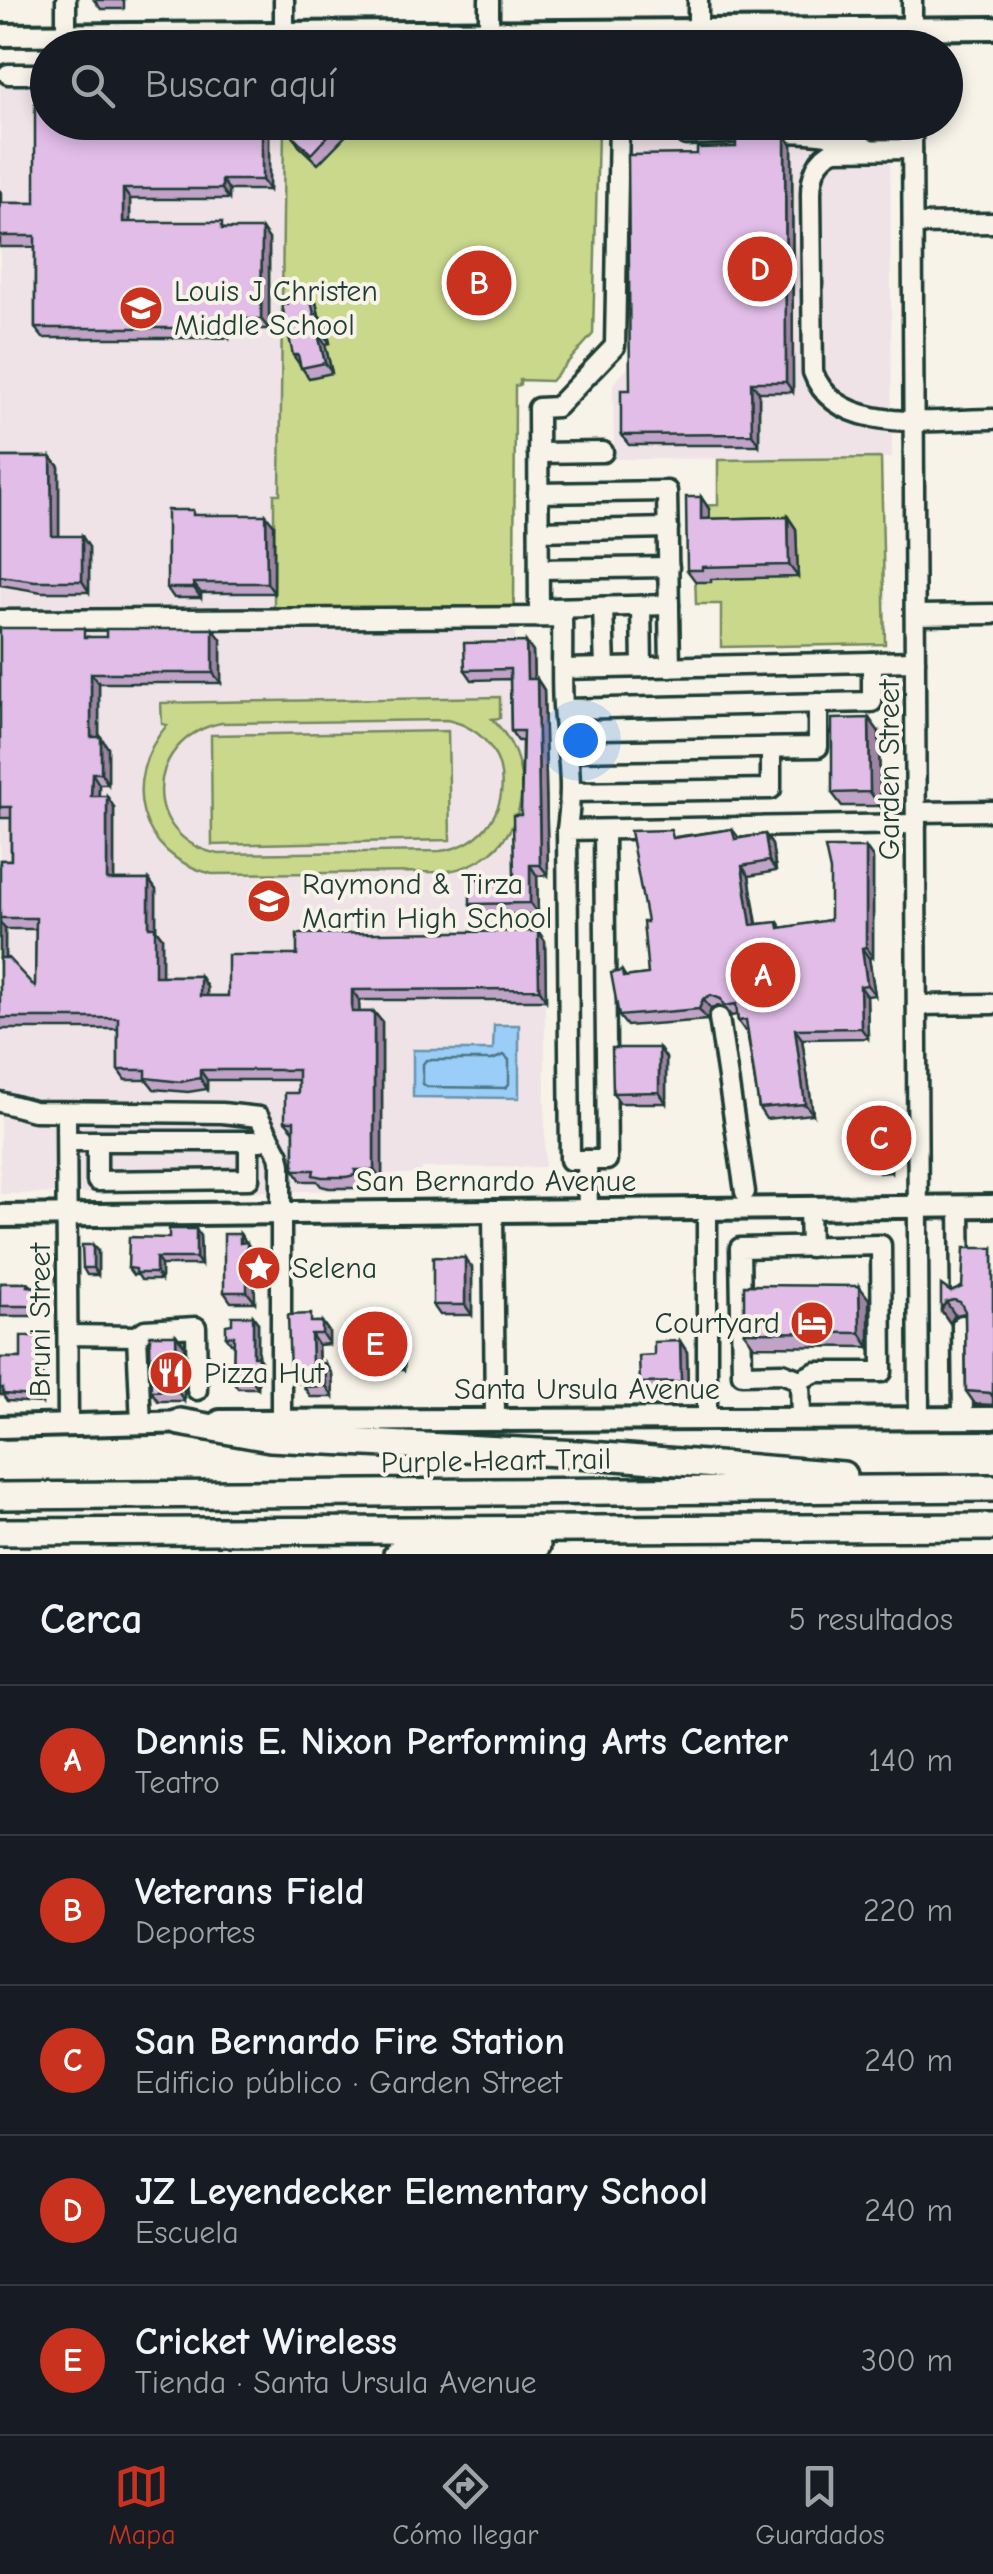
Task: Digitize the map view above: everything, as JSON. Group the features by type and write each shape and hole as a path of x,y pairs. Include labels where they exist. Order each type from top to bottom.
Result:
{"highway":[{"path":"180,1422 270,1438 578,1454 993,1487"},
{"name":"Purple Heart Trail","path":"0,1496 993,1487"},
{"path":"0,1532 993,1527"},
{"path":"397,1554 741,1530"}],"main road":[{"path":"963,32 993,28"},
{"path":"0,35 30,38"},
{"name":"San Bernardo Avenue","path":"0,1216 993,1206"},
{"name":"Santa Ursula Avenue","path":"0,1427 495,1418 993,1418"}],"street":[{"path":"66,0 66,30"},
{"path":"282,30 284,0"},
{"path":"489,0 490,30"},
{"path":"698,0 698,30"},
{"path":"912,0 912,30"},
{"path":"8,74 30,74"},
{"path":"539,612 538,408 557,407 615,346 619,140"},
{"path":"856,140 870,150"},
{"name":"Garden Street","path":"912,140 919,1418"},
{"path":"912,149 828,153 813,176 813,372 824,391 860,416 993,419"},
{"path":"913,224 993,223"},
{"path":"538,453 603,452"},
{"path":"538,493 667,491 670,667"},
{"path":"538,531 668,528"},
{"path":"539,569 668,567"},
{"path":"641,606 642,668"},
{"path":"0,620 247,621 669,606"},
{"path":"603,607 604,668"},
{"path":"539,612 562,617 571,792 567,830 570,1160 607,1160 604,830"},
{"path":"915,615 993,614"},
{"path":"564,669 915,661"},
{"path":"565,709 872,702 872,662"},
{"path":"569,751 818,746 818,703"},
{"path":"571,792 771,788 770,748"},
{"path":"567,830 916,818 993,811"},
{"path":"918,1005 993,1004"},
{"path":"719,1018 746,1192"},
{"path":"0,1102 18,1109 66,1112 245,1113 259,1117 281,1164 282,1420"},
{"name":"Bruni Street","path":"66,1112 68,1426"},
{"path":"67,1141 272,1141"},
{"path":"97,1141 97,1181 250,1179 250,1141"},
{"path":"588,1160 588,1210"},
{"path":"960,1206 962,1294"},
{"path":"809,1208 810,1247"},
{"path":"707,1209 707,1420"},
{"path":"493,1211 495,1418"},
{"path":"880,1246 882,1372 816,1372 800,1380 782,1373 742,1374 740,1248 810,1247 880,1246"},
{"path":"707,1314 741,1314"},
{"path":"962,1324 963,1418"},
{"path":"68,1335 138,1336 145,1330 196,1327 197,1390"},
{"path":"138,1336 140,1424"},
{"path":"800,1380 801,1419"}],"shaded area":[{"name":"Raymond & Tirza Martin High School","path":"0,62 30,62 30,140 284,140 280,495 275,494 274,609 514,609 516,652 533,652 534,679 544,684 548,875 537,876 537,888 538,941 545,941 545,1167 422,1168 421,1174 386,1174 385,1190 0,1194"},
{"path":"631,140 890,140 892,458 614,459 613,384 630,366"}],"green space":[{"path":"284,140 598,140 593,334 551,381 520,380 520,385 515,386 514,609 274,610 274,494 280,494"},
{"path":"881,458 885,644 721,647 721,604 696,604 693,506 718,505 718,460"},
{"path":"500,697 500,718 492,719 509,741 519,765 522,790 517,814 507,835 490,853 468,866 440,872 212,874 187,865 167,851 144,814 143,769 167,725 162,724 161,703","holes":["447,720 472,730 489,746 499,766 502,788 497,809 485,829 466,843 440,851 219,854 193,845 175,829 164,810 161,789 165,768 177,748 195,733 221,723"]},
{"path":"448,731 450,840 212,845 211,735"}],"water":[{"path":"494,1025 519,1025 519,1098 413,1097 413,1050 493,1050"}],"building":[{"path":"35,140 262,140 262,180 222,180 222,189 123,189 123,222 222,222 222,229 262,229 261,319 222,319 222,328 35,328 35,236 0,236 0,203 35,203"},
{"path":"297,140 324,140 311,154"},
{"path":"736,140 785,140 786,382 751,382 752,434 621,435 621,390 630,390 628,155 697,154 697,148 736,147"},
{"path":"309,292 314,314 318,314 325,363 301,368 298,355 293,355 282,305 287,304 285,297"},
{"path":"0,457 51,457 52,536 82,536 82,581 0,576"},
{"path":"686,497 701,497 701,519 788,517 789,565 687,570"},
{"path":"167,510 193,510 193,515 266,515 267,583 193,583 194,588 167,588"},
{"path":"0,628 84,628 84,637 106,637 106,629 213,629 213,673 91,673 91,737 101,737 101,773 92,773 91,796 107,796 107,880 149,880 149,927 155,927 155,976 200,976 200,996 228,996 228,955 297,955 297,934 538,931 539,989 352,990 352,1012 374,1012 374,1170 355,1170 355,1175 346,1177 322,1177 313,1175 314,1170 294,1170 294,1121 285,1121 285,1093 298,1093 298,1070 200,1070 200,1078 181,1082 146,1078 146,1070 118,1070 118,1018 0,1018 0,958 8,958 35,987 36,918 0,918 0,860 11,860 11,807 0,807"},
{"path":"526,642 527,679 537,679 540,865 530,865 530,903 470,904 470,879 514,878 513,815 521,815 523,731 511,731 510,669 465,670 464,643"},
{"path":"869,718 870,792 832,793 832,719"},
{"path":"732,829 735,839 765,834 769,861 742,866 751,925 778,922 779,928 830,920 830,871 825,848 866,848 866,947 862,948 867,985 860,986 861,1028 795,1029 805,1104 759,1108 746,1020 738,1021 736,1004 724,1006 721,999 711,995 703,999 699,1009 619,1016 611,973 622,971 623,977 648,974 643,922 647,922 630,831 671,830 673,838"},
{"path":"612,1048 659,1048 659,1092 613,1093"},
{"path":"857,1110 874,1110 874,1123 884,1123 884,1162 857,1157 857,1141 850,1141 850,1123 857,1123"},
{"path":"169,1229 196,1229 196,1258 156,1258 156,1273 136,1273 136,1269 128,1268 129,1237 169,1238"},
{"path":"224,1234 240,1234 240,1243 247,1242 247,1292 224,1292"},
{"path":"82,1245 93,1245 93,1268 83,1268"},
{"path":"964,1248 993,1248 993,1397 990,1393 966,1391 965,1311 960,1302 946,1302 941,1310 941,1285 951,1292 962,1287"},
{"path":"433,1257 465,1258 465,1305 433,1305"},
{"path":"0,1283 28,1283 27,1286 37,1287 37,1306 0,1306"},
{"name":"Courtyard","path":"744,1285 859,1286 860,1333 744,1332"},
{"path":"311,1314 311,1322 322,1322 322,1334 311,1334 312,1364 325,1363 326,1386 304,1387 304,1372 290,1373 288,1315"},
{"path":"232,1316 253,1316 253,1356 258,1356 253,1381 233,1381 234,1336 226,1336 226,1325 232,1324"},
{"path":"346,1330 389,1330 389,1342 397,1342 397,1359 346,1359"},
{"path":"150,1335 176,1335 177,1390 151,1391"},
{"path":"21,1336 37,1336 37,1396 3,1394 0,1388 0,1358 21,1358"},
{"path":"680,1341 681,1382 640,1383 639,1356 654,1355 654,1342"}],"place":[{"name":"JZ Leyendecker Elementary School","path":"760,269"},
{"name":"Veterans Field","path":"479,283"},
{"name":"Louis J Christen Middle School","path":"141,308"},
{"name":"Raymond & Tirza Martin High School","path":"269,901"},
{"name":"Dennis E. Nixon Performing Arts Center","path":"763,975"},
{"name":"San Bernardo Fire Station","path":"879,1138"},
{"name":"Selena","path":"259,1268"},
{"name":"Courtyard","path":"812,1323"},
{"name":"Cricket Wireless","path":"375,1344"},
{"name":"Pizza Hut","path":"171,1373"}]}
